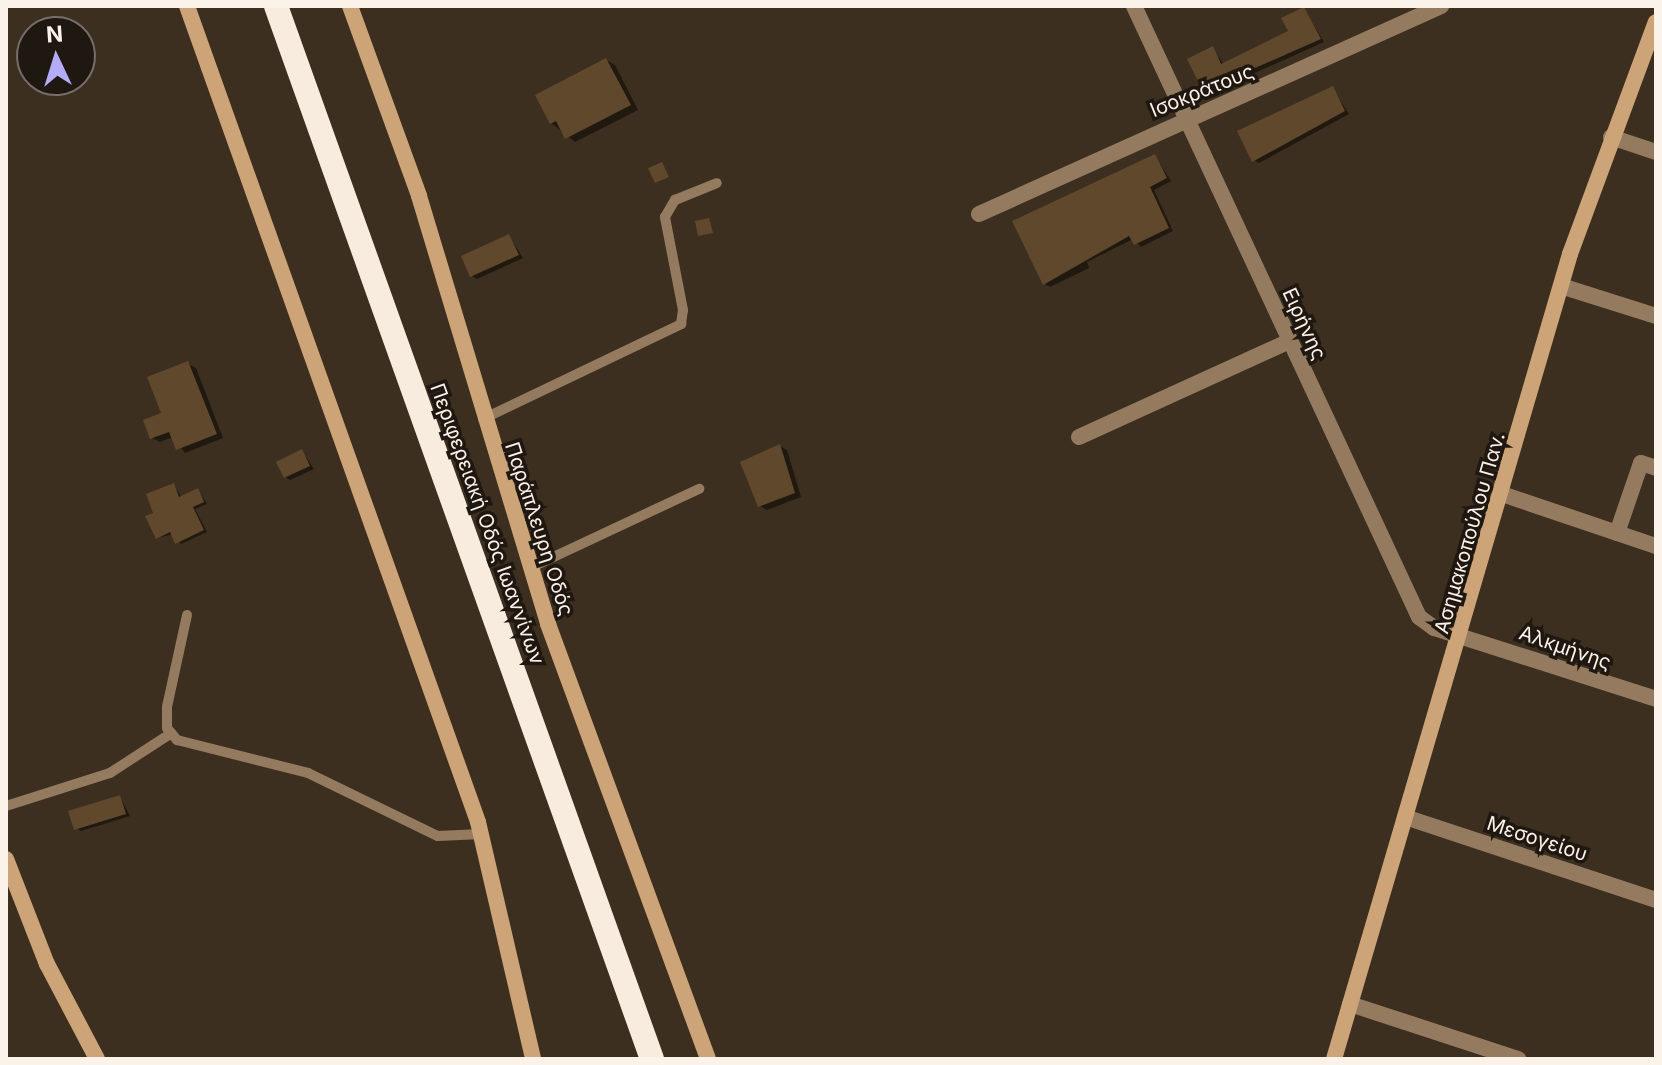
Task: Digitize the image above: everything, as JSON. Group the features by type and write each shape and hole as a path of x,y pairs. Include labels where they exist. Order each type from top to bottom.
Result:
{"highway":[{"name":"Περιφερειακή Οδός Ιωαννίνων","path":"276,6 652,1059"}],"street":[{"path":"187,6 482,834 533,1059"},
{"name":"Παράπλευρη Οδός","path":"350,6 419,196 483,419 530,568 708,1059"},
{"name":"Ειρήνης","path":"1134,6 1418,614 1429,626 1461,635"},
{"name":"Ισοκράτους","path":"979,214 1441,6"},
{"name":"Ασημακοπούλου Παν.","path":"1334,1059 1561,286 1611,137 1656,22"},
{"path":"1611,137 1656,152"},
{"path":"1561,286 1656,316"},
{"path":"1079,437 1290,341"},
{"path":"1617,533 1641,463 1656,468"},
{"path":"1502,494 1656,546"},
{"name":"Αλκμήνης","path":"1461,635 1656,699"},
{"name":"Μεσογείου","path":"1405,817 1656,900"},
{"path":"6,859 39,947 97,1059"},
{"path":"1350,1004 1518,1059"}],"lane":[{"path":"483,419 681,324 683,310 665,217 675,200 717,183"},
{"path":"530,568 699,489"},
{"path":"170,734 167,707 187,615"},
{"path":"170,734 192,745 308,773 438,836 482,834"},
{"path":"6,806 97,779 170,734"}],"building":[{"path":"1304,7 1321,39 1203,91 1187,59 1213,46 1221,64 1288,31 1281,18"},
{"path":"606,58 631,105 565,139 556,121 550,124 535,95"},
{"path":"1333,86 1345,111 1252,162 1237,131"},
{"path":"1155,154 1167,178 1150,187 1169,228 1134,245 1129,236 1043,285 1012,221"},
{"path":"662,162 669,177 655,183 648,168"},
{"path":"709,218 713,233 698,236 695,221"},
{"path":"509,234 519,255 470,277 461,256"},
{"path":"188,361 217,434 176,450 169,432 150,439 143,420 161,413 147,377"},
{"path":"780,444 795,493 758,507 740,462"},
{"path":"302,449 310,466 284,478 276,462"},
{"path":"174,483 179,497 198,488 204,502 193,507 204,530 175,544 170,532 156,539 145,516 153,513 146,494"},
{"path":"120,795 126,814 74,830 68,811"}]}
